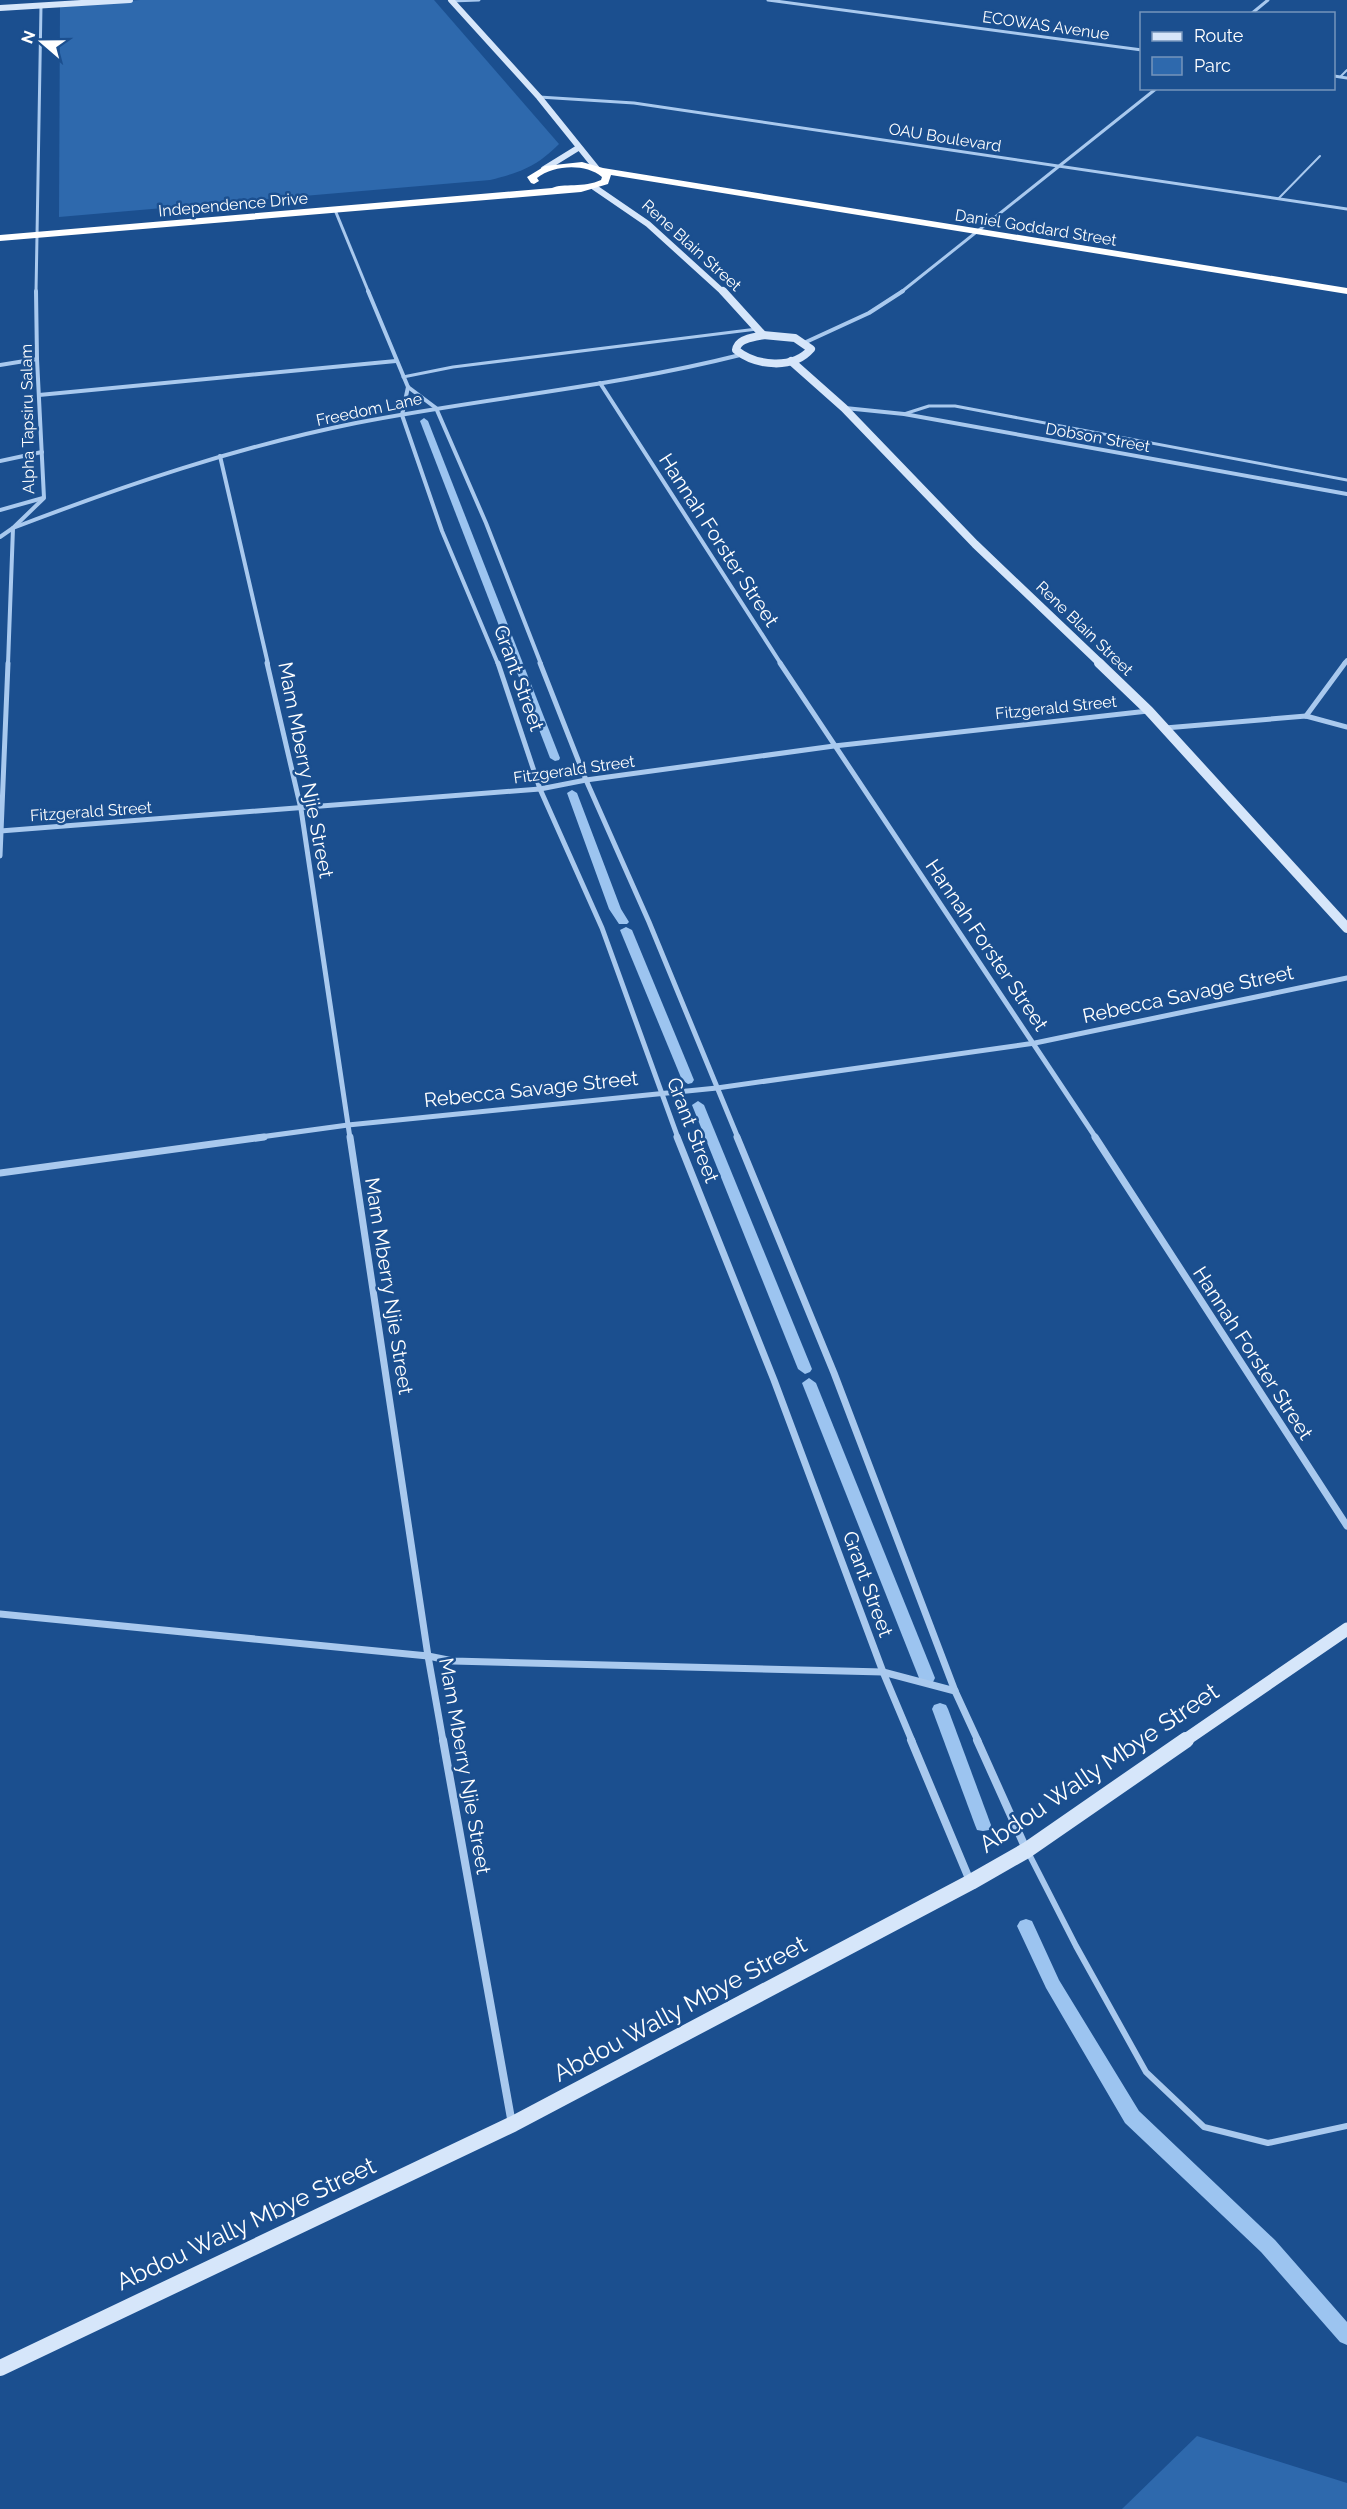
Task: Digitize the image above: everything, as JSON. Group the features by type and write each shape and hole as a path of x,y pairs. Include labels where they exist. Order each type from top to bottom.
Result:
{"highway":[{"name":"Daniel Goddard Street","path":"544,169 577,165 721,191 1347,291"},
{"path":"534,181 532,177 544,169"},
{"path":"597,185 607,179 600,170"},
{"path":"469,200 534,181 542,186 566,190"},
{"path":"469,200 612,185"},
{"name":"Daniel Goddard Street","path":"624,186 721,191"},
{"name":"Independence Drive","path":"0,238 469,200"}],"street":[{"path":"0,8 130,0"},
{"path":"451,0 479,0"},
{"path":"451,0 539,97 578,148 600,170"},
{"name":"ECOWAS Avenue","path":"768,0 1140,50"},
{"path":"1253,12 1268,0"},
{"name":"Alpha Tapsiru Salam","path":"13,528 44,498 37,359 36,235 40,164 40,6"},
{"path":"1335,76 1347,78"},
{"path":"806,342 868,313 912,285 975,232 1154,90"},
{"name":"OAU Boulevard","path":"539,97 634,103 1347,209"},
{"path":"544,169 578,148"},
{"name":"Rene Blain Street","path":"597,185 658,232 729,298 760,332"},
{"name":"Grant Street","path":"334,210 403,377 408,387 436,408 486,523 586,780 649,922 834,1373 955,1690 1027,1850"},
{"path":"760,332 787,336 806,342 811,349 808,354 791,361 757,361 740,355 736,350 737,345 743,340 760,332"},
{"name":"Freedom Lane","path":"13,528 105,492 220,456 436,408 676,372 740,355"},
{"path":"0,364 37,359"},
{"path":"39,394 396,361"},
{"name":"Rene Blain Street","path":"791,361 844,408 975,544 1149,711 1347,928"},
{"name":"Hannah Forster Street","path":"600,383 834,746 1035,1043 1347,1526"},
{"path":"402,415 408,387"},
{"name":"Dobson Street","path":"844,408 904,414 1347,494"},
{"name":"Grant Street","path":"402,415 442,531 497,660 540,789 602,928 660,1093 774,1380 883,1672 971,1882"},
{"path":"0,461 42,452"},
{"name":"Mam Mberry Njie Street","path":"220,456 301,809 428,1656 513,2124"},
{"path":"0,510 44,498"},
{"path":"0,537 13,528"},
{"path":"0,856 13,528"},
{"path":"1306,716 1347,660"},
{"name":"Fitzgerald Street","path":"0,831 540,789 586,780 834,746 1149,711"},
{"path":"1165,728 1306,716 1347,728"},
{"name":"Rebecca Savage Street","path":"0,1173 348,1125 717,1088 1035,1043 1347,978"},
{"path":"0,1614 428,1656 453,1661 883,1672 955,1690"},
{"name":"Abdou Wally Mbye Street","path":"0,2368 513,2124 971,1882 1027,1850 1347,1629"}],"lane":[{"path":"1340,77 1347,70"},
{"path":"1278,199 1320,156"},
{"path":"403,377 453,367 760,332"},
{"path":"904,414 914,408 928,405 955,406 1347,480"},
{"path":"1027,1850 1076,1946 1146,2072 1204,2127 1268,2143 1347,2126"}],"green space":[{"path":"140,0 434,0 559,144 528,168 490,180 59,217 60,6"},
{"path":"1197,2436 1347,2483 1347,2509 1122,2509"}],"waterway":[{"path":"424,421 555,758"},
{"path":"572,793 615,909 623,922"},
{"path":"626,930 688,1080"},
{"path":"698,1105 805,1369"},
{"path":"809,1383 927,1678"},
{"path":"940,1709 983,1825"},
{"path":"1026,1926 1052,1983 1132,2117 1268,2246 1347,2336"}]}
